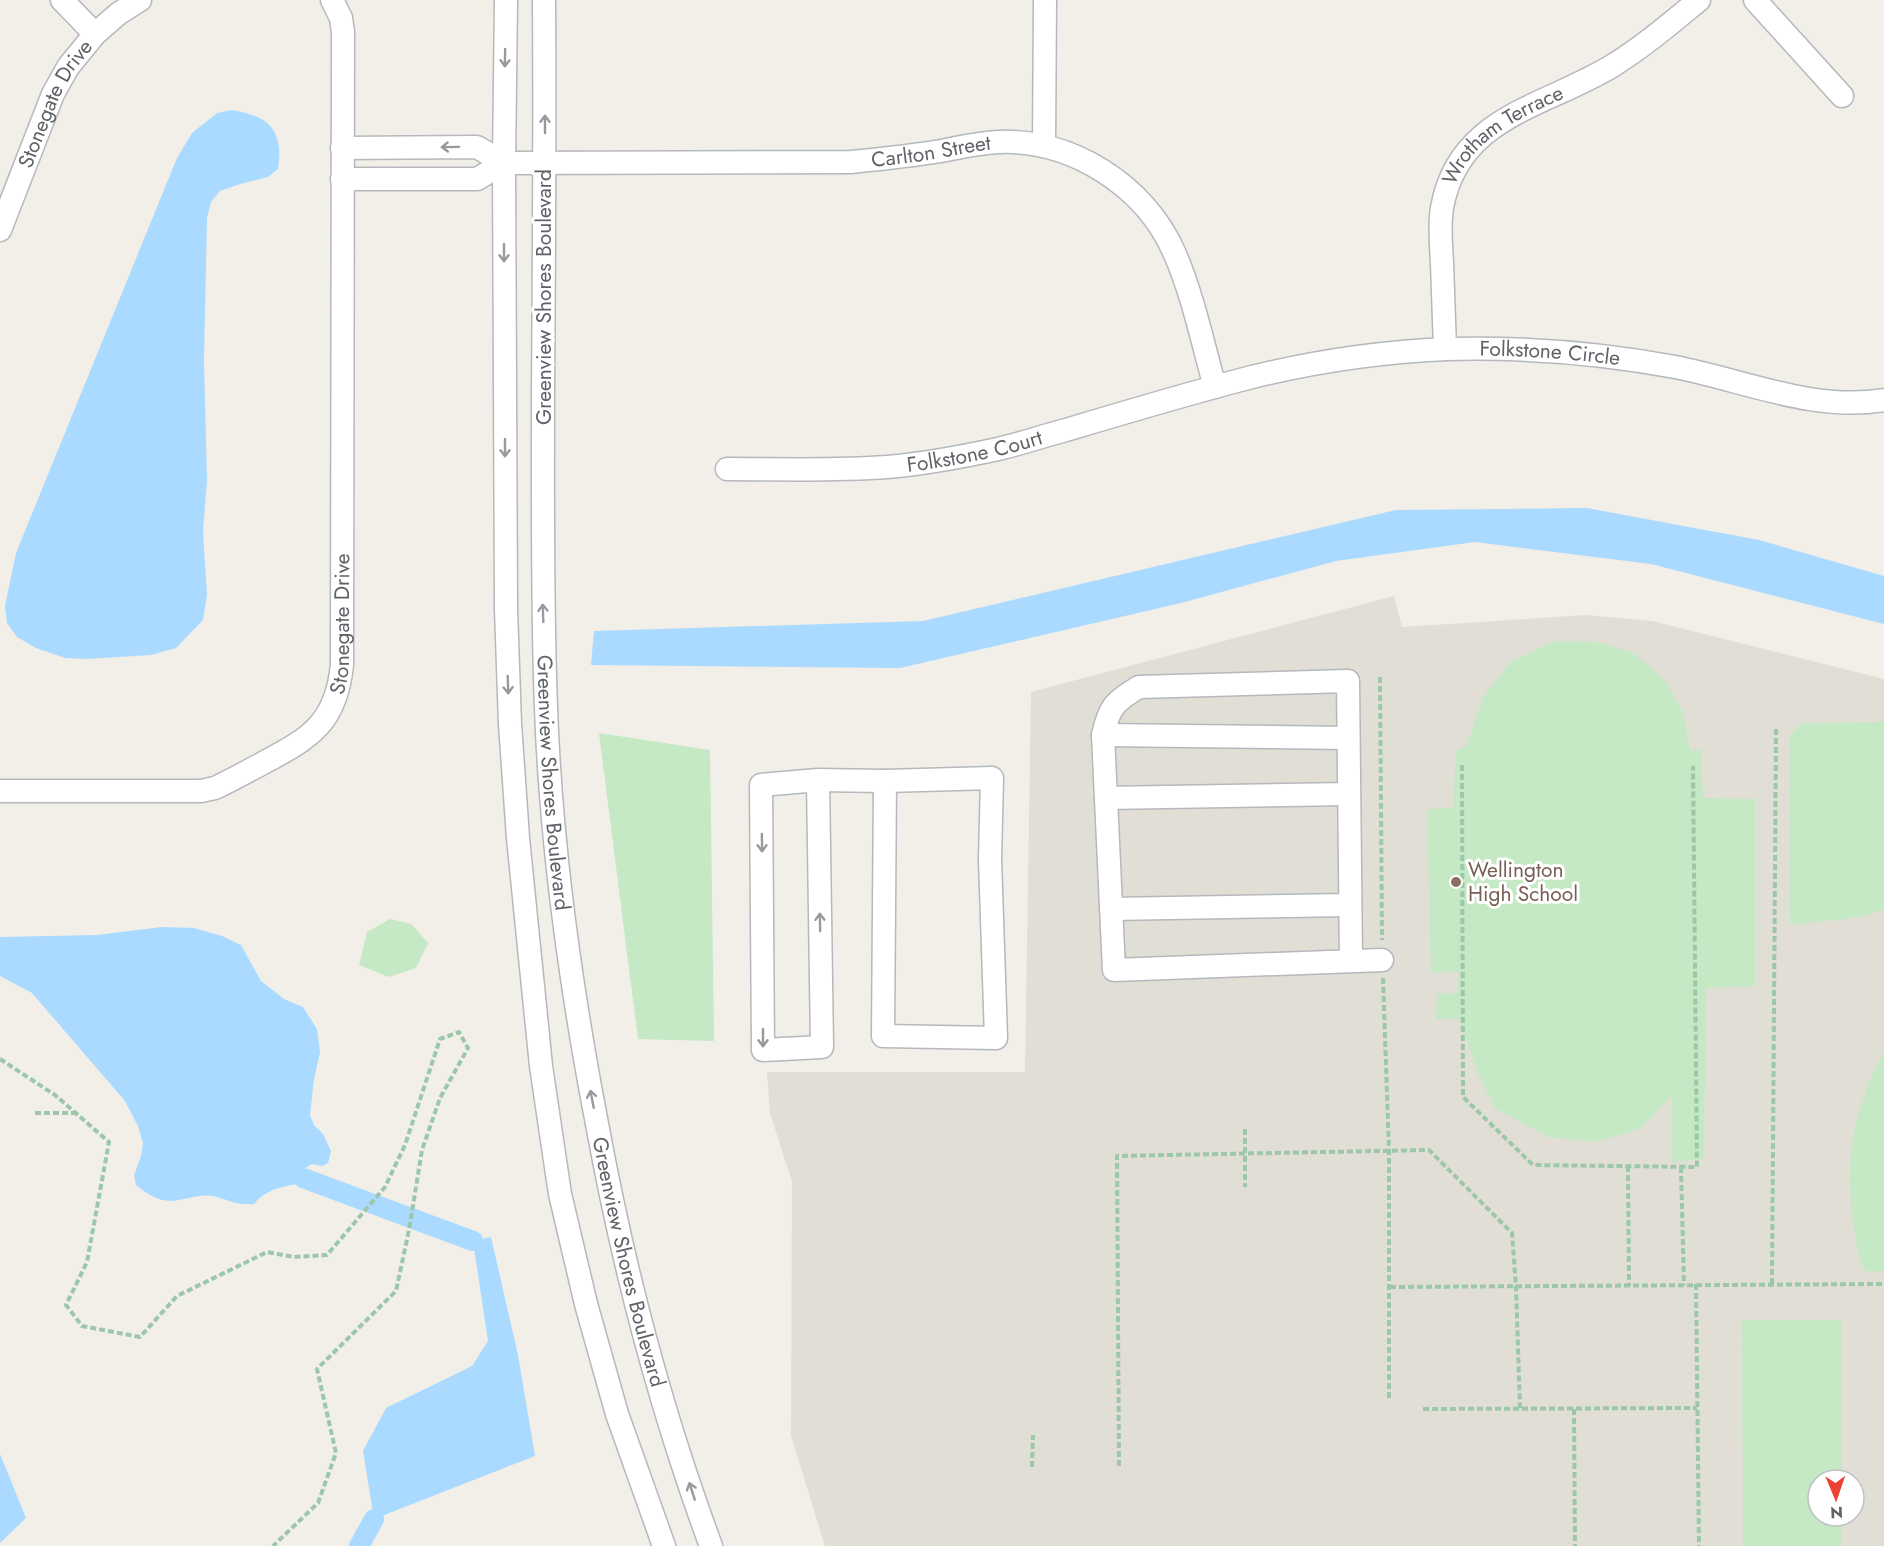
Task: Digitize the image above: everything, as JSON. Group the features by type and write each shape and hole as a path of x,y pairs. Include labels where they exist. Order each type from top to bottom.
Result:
{"street":[{"path":"62,0 94,34"},
{"name":"Stonegate Drive","path":"0,230 53,94 68,67 94,34 118,14 140,0"},
{"name":"Stonegate Drive","path":"0,791 201,791 215,788 300,743 322,722 337,695 342,665 343,32 341,18 332,0"},
{"name":"Greenview Shores Boulevard","path":"506,0 504,163 506,597 510,724 518,838 541,1066 560,1194 586,1304 616,1414 664,1546"},
{"name":"Greenview Shores Boulevard","path":"544,0 543,620 546,711 554,825 566,938 606,1177 662,1398 711,1546"},
{"path":"1044,146 1045,0"},
{"name":"Wrotham Terrace","path":"1445,350 1440,222 1451,179 1466,153 1481,136 1512,115 1612,66 1658,34 1699,0"},
{"path":"1755,0 1842,96"},
{"name":"Carlton Street","path":"504,163 850,162 887,159 972,144 1001,142 1044,146 1071,154 1121,183 1142,203 1160,226 1174,251 1184,278 1215,387"},
{"path":"342,148 477,147 504,163 477,179 342,179"},
{"name":"Folkstone Circle","path":"1215,387 1314,364 1379,355 1445,350 1537,350 1612,357 1677,368 1811,399 1844,402 1884,400"},
{"name":"Folkstone Court","path":"727,469 888,467 945,460 1000,448 1215,387"},
{"path":"1351,961 1348,681 1139,687 1122,696 1108,713 1103,735 1114,970 1382,960"},
{"path":"1103,735 1348,738"},
{"path":"818,780 822,1047 763,1050 761,785 818,780 992,778 990,859 996,1038 883,1036 885,781"},
{"path":"1106,798 1349,794"},
{"path":"1111,909 1350,905"}],"path":[{"path":"1380,677 1382,960 1389,1151 1389,1400"},
{"path":"1772,1284 1776,728"},
{"path":"1462,765 1463,1098 1533,1165 1681,1167 1697,1167 1693,766"},
{"path":"0,1059 55,1095 109,1142 87,1262 66,1305 82,1326 140,1337 177,1296 267,1252 294,1257 327,1255 385,1187 405,1145 440,1039 459,1032 468,1048 440,1098 422,1150 396,1291 317,1369 336,1453 318,1503 273,1546"},
{"path":"35,1113 75,1113"},
{"path":"1245,1129 1245,1187"},
{"path":"1119,1466 1117,1156 1429,1150 1512,1233 1520,1409"},
{"path":"1628,1166 1629,1286"},
{"path":"1681,1167 1684,1285"},
{"path":"1696,1284 1699,1546"},
{"path":"1390,1287 1884,1284"},
{"path":"1423,1409 1697,1408"},
{"path":"1574,1409 1575,1546"},
{"path":"1032,1467 1033,1435"}],"shaded area":[{"name":"Wellington High School","path":"1394,596 1402,627 1586,615 1652,621 1884,679 1884,1546 825,1546 791,1436 792,1182 770,1113 767,1072 1025,1072 1031,692"}],"green space":[{"path":"1556,641 1597,642 1632,652 1665,680 1683,712 1690,751 1701,749 1703,798 1755,799 1755,986 1706,988 1704,1159 1672,1162 1672,1096 1641,1128 1597,1142 1547,1137 1494,1107 1478,1074 1459,1018 1436,1019 1437,994 1457,993 1459,972 1431,973 1427,809 1453,808 1456,751 1467,745 1482,699 1511,661"},
{"path":"1884,722 1884,909 1845,919 1790,923 1789,736 1802,723"},
{"path":"599,733 710,750 714,1041 638,1039"},
{"path":"390,919 411,924 428,943 416,968 389,977 359,965 367,932"},
{"path":"1884,1051 1884,1271 1865,1271 1858,1253 1853,1222 1851,1154 1858,1114"},
{"path":"1742,1320 1842,1320 1842,1468 1806,1468 1806,1528 1842,1528 1842,1546 1743,1546"}],"water":[{"path":"232,110 256,116 271,127 279,144 279,156 278,169 268,177 220,191 211,202 207,218 204,360 207,481 203,531 207,595 203,620 176,648 151,655 65,658 36,648 17,637 7,623 5,606 16,553 177,158 192,133 217,113"},
{"path":"1587,508 1759,540 1884,576 1884,624 1651,564 1475,542 1336,561 1181,603 900,668 591,665 594,631 923,621 1396,510"},
{"path":"162,927 194,928 222,936 241,945 261,981 284,999 303,1007 317,1029 320,1052 310,1115 331,1151 328,1163 322,1166 312,1164 305,1168 303,1183 270,1192 254,1204 237,1203 208,1196 167,1201 145,1192 136,1185 134,1175 143,1143 138,1126 125,1101 32,993 0,976 0,937 97,935"},
{"path":"491,1237 518,1355 535,1456 374,1519 363,1451 386,1408 472,1366 488,1341 473,1241"},
{"path":"0,1454 26,1518 0,1543"}],"waterway":[{"path":"303,1178 473,1241"},
{"path":"359,1546 374,1519"}],"place":[{"name":"Wellington High School","path":"1456,882"}]}
